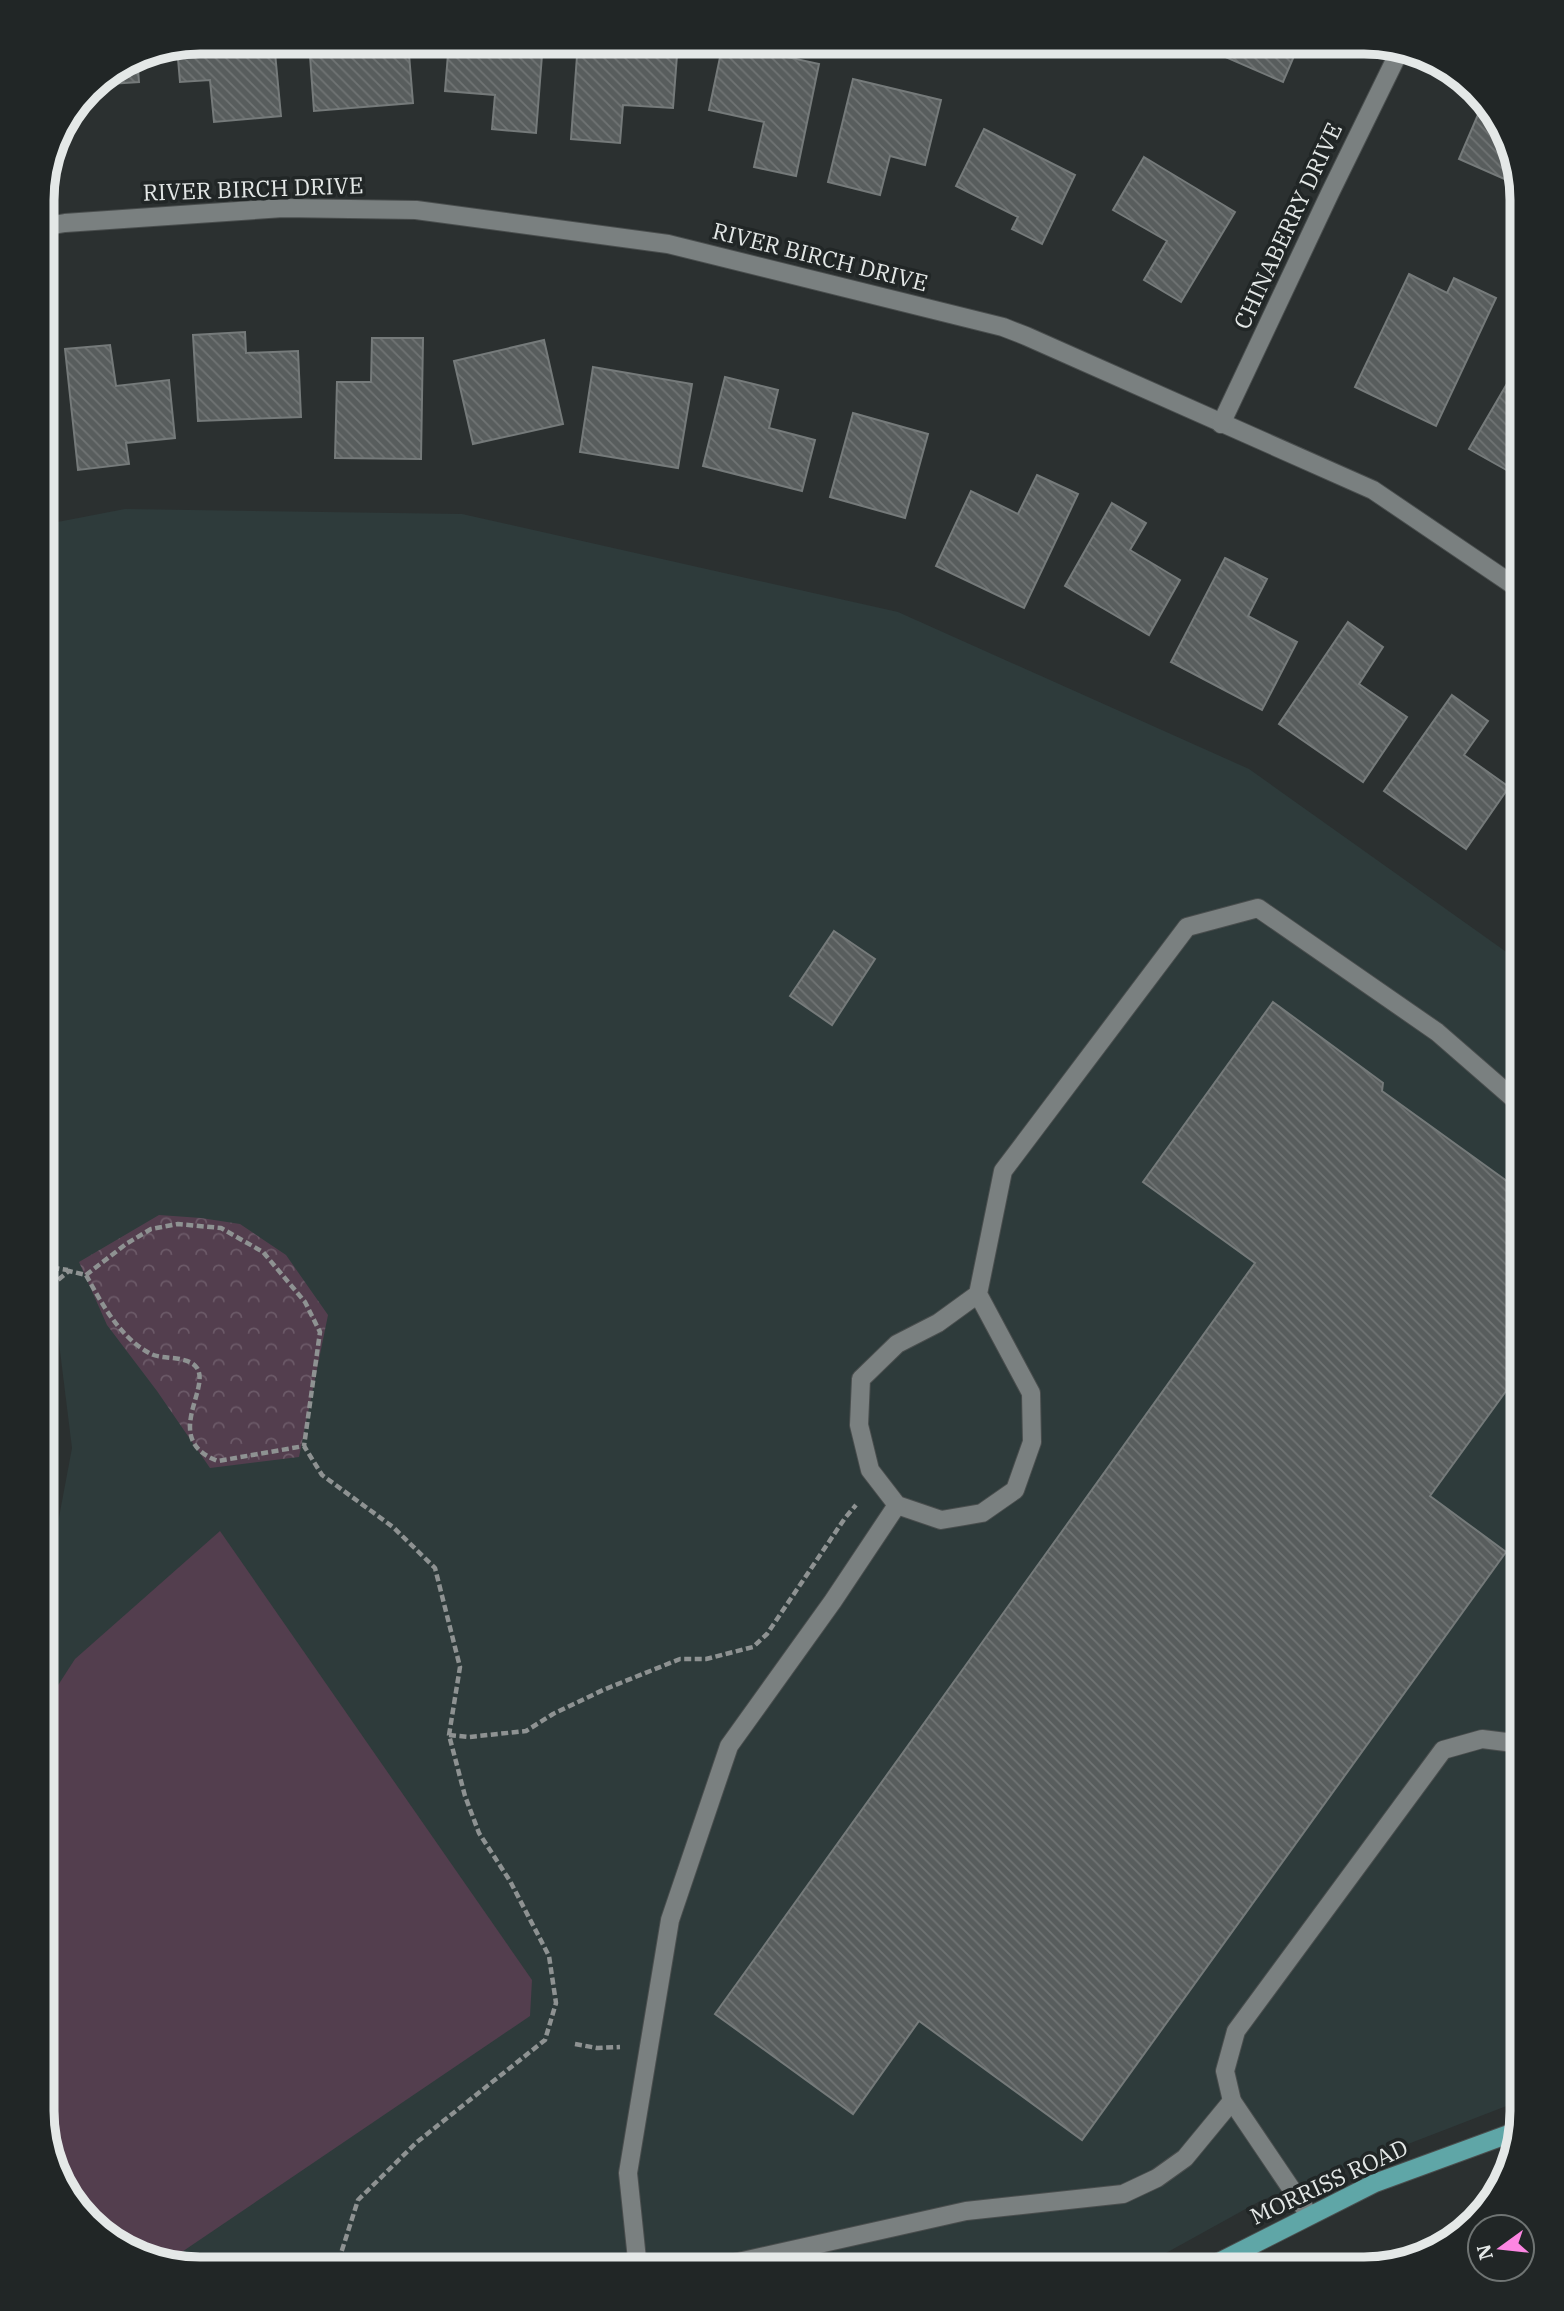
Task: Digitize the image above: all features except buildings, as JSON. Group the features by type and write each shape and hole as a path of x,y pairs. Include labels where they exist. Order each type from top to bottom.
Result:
{"main road":[{"name":"MORRISS ROAD","path":"1229,2257 1375,2183 1508,2134"}],"street":[{"name":"CHINABERRY DRIVE","path":"1222,424 1396,58"},
{"name":"RIVER BIRCH DRIVE","path":"55,225 283,208 416,210 668,244 1003,327 1373,490 1510,583"},
{"path":"978,1294 938,1324 897,1344 861,1379 859,1425 870,1470 897,1505 941,1520 982,1513 1015,1490 1032,1442 1031,1393 978,1294 1003,1171 1187,927 1258,908 1437,1032 1510,1096"},
{"path":"637,2256 628,2173 670,1920 720,1771 729,1746 834,1601 897,1505"},
{"path":"1309,2216 1232,2101 1225,2071 1236,2031 1443,1750 1482,1740 1510,1743"},
{"path":"763,2256 966,2211 1123,2194 1157,2178 1185,2158 1232,2101"}],"path":[{"path":"86,1275 126,1244 151,1229 178,1224 221,1228 263,1252 305,1302 320,1332 304,1446 322,1475 393,1527 435,1568 460,1667 449,1735 464,1796 479,1833 510,1881 549,1956 556,2003 545,2040 417,2142 358,2200 340,2256"},
{"path":"54,1268 86,1275 107,1312 127,1336 152,1354 188,1362 197,1367 199,1378 190,1430 197,1448 207,1457 218,1461 304,1446"},
{"path":"54,1282 69,1270"},
{"path":"449,1735 469,1737 526,1731 553,1714 603,1690 680,1659 706,1659 752,1647 767,1634 845,1518 877,1480"},
{"path":"575,2044 597,2048 624,2047"}],"shaded area":[{"path":"125,509 462,514 898,612 1249,769 1510,955 1510,2105 1260,2201 1159,2257 190,2256 171,2254 135,2242 111,2227 84,2200 65,2167 55,2130 54,2111 54,1542 72,1448 54,1306 55,523"}],"green space":[{"path":"159,1215 240,1224 286,1255 328,1315 299,1457 210,1468 107,1325 79,1262"},
{"path":"220,1531 532,1980 530,2016 178,2255 135,2242 111,2227 97,2214 84,2200 65,2167 55,2130 54,1691 75,1659"}]}
